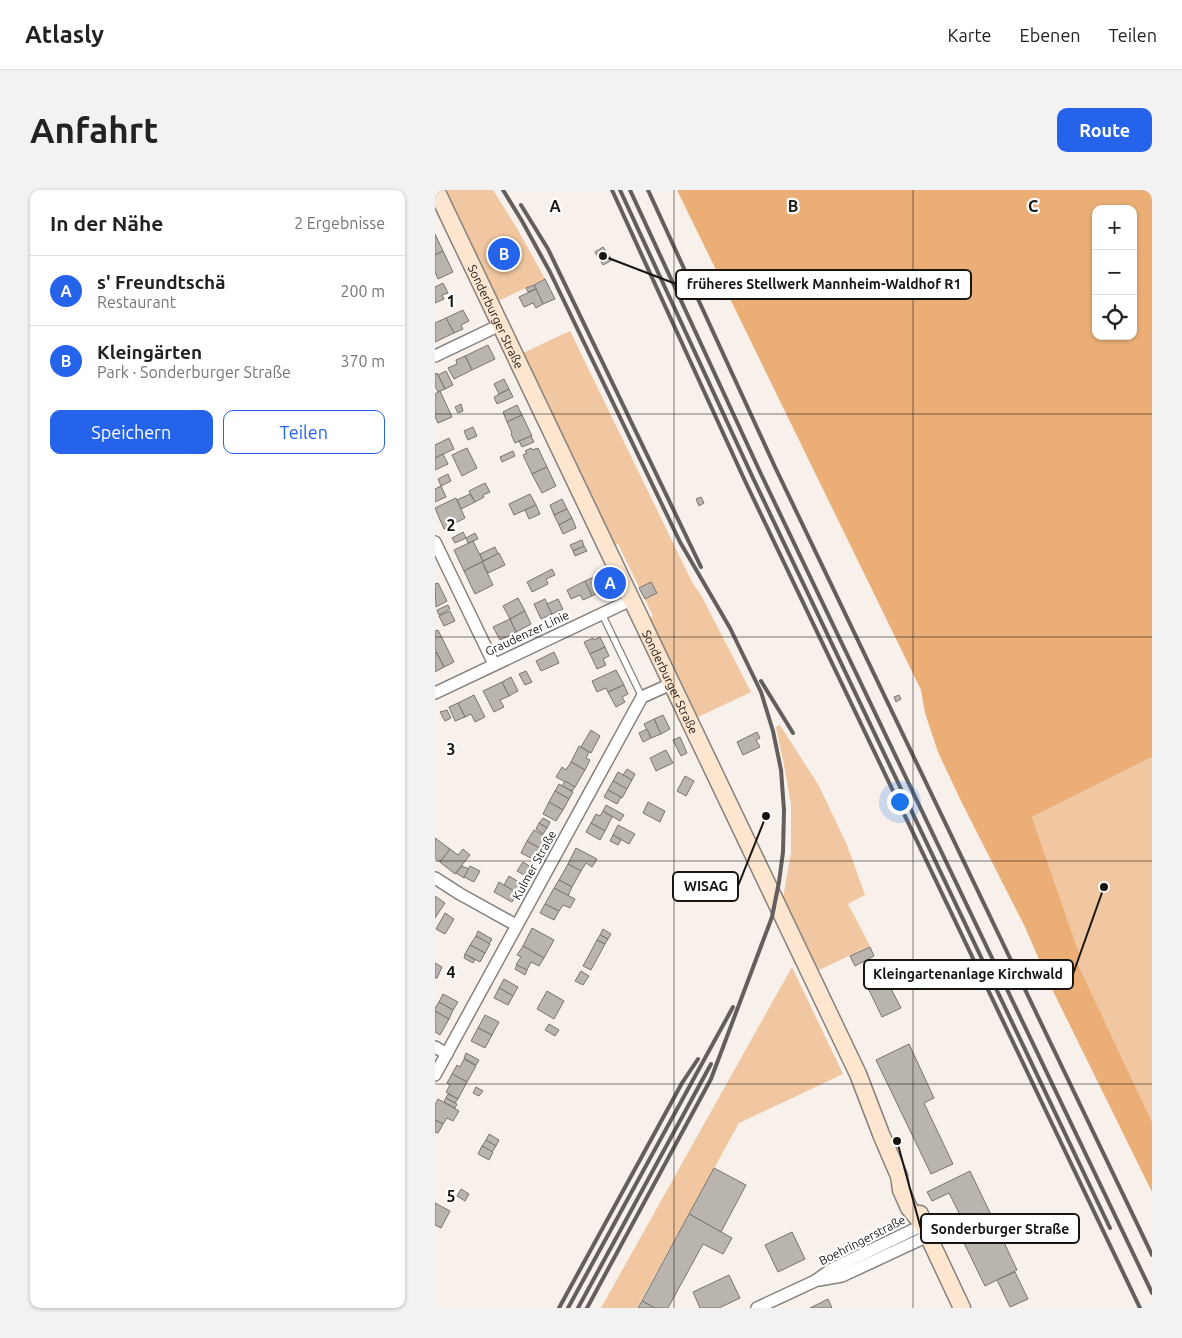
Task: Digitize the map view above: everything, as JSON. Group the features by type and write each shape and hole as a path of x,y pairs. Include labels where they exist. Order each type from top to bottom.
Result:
{"street":[{"name":"Sonderburger Straße","path":"436,190 858,1074 899,1176 901,1190 909,1208 925,1230 962,1308"},
{"path":"435,356 500,325"},
{"path":"435,542 494,664"},
{"name":"Graudenzer Linie","path":"435,693 631,600"},
{"path":"641,697 671,684"},
{"name":"Kulmer Straße","path":"435,1075 641,697"},
{"path":"435,878 516,925"},
{"path":"435,1047 447,1054"},
{"name":"Boehringerstraße","path":"757,1308 815,1281 832,1269 925,1230"}],"lane":[{"path":"601,614 641,697"}],"shaded area":[{"path":"445,190 493,190 545,279 498,301"},
{"path":"677,190 1152,190 1152,757 1032,817 1080,956 1076,960 1152,1122 1152,1192 1051,987 1025,927 962,803 938,752 925,713 921,690"},
{"path":"570,331 693,584 701,595 751,692 698,717 650,618 653,616 618,544 615,545 523,353"},
{"path":"780,725 819,786 847,845 865,895 848,904 870,946 819,970 783,898 791,853 791,804 776,727"},
{"path":"1152,757 1152,1122 1076,960 1080,956 1032,817"},
{"path":"792,967 843,1074 739,1123 637,1308 601,1308"}],"building":[{"path":"435,234 443,251 435,255"},
{"path":"603,247 612,260 603,265 595,252"},
{"path":"443,251 453,272 438,279 435,272 435,255"},
{"path":"545,279 555,299 543,304 534,285"},
{"path":"443,283 448,293 442,295 444,299 435,303 435,287"},
{"path":"534,285 536,289 528,292 526,288"},
{"path":"536,289 543,304 536,308 533,303 524,307 519,297"},
{"path":"463,310 469,321 461,325 463,329 454,333 446,318"},
{"path":"446,318 454,333 435,342 435,323"},
{"path":"488,345 495,359 472,370 465,356"},
{"path":"465,356 472,370 454,379 448,368 457,364 456,360"},
{"path":"446,371 453,385 445,389 438,375"},
{"path":"437,373 445,389 438,392 435,386 435,374"},
{"path":"504,379 509,389 499,394 494,384"},
{"path":"509,389 513,397 497,404 494,397"},
{"path":"440,391 452,417 438,423 435,417 435,394"},
{"path":"461,404 463,411 458,413 455,407"},
{"path":"517,405 522,415 507,422 503,412"},
{"path":"522,415 532,436 515,443 507,422"},
{"path":"473,427 477,436 468,440 464,431"},
{"path":"531,436 534,442 522,447 519,441"},
{"path":"449,438 454,449 435,458 435,445"},
{"path":"467,448 477,468 462,476 452,455"},
{"path":"531,448 532,450 538,448 547,467 532,474 523,455 527,453 525,451"},
{"path":"513,451 515,456 502,462 500,457"},
{"path":"443,454 448,464 435,470 435,458"},
{"path":"547,467 556,486 542,493 532,474"},
{"path":"448,474 451,481 441,486 438,479"},
{"path":"485,483 490,492 475,502 469,491"},
{"path":"441,486 446,497 435,502 435,489"},
{"path":"470,494 475,502 461,509 457,500"},
{"path":"530,494 536,505 514,515 509,504"},
{"path":"701,497 704,503 699,506 696,499"},
{"path":"456,498 465,518 444,529 435,508"},
{"path":"562,499 567,509 554,515 550,505"},
{"path":"536,505 540,514 529,519 525,510"},
{"path":"567,509 572,518 559,525 554,515"},
{"path":"572,518 576,528 563,534 559,525"},
{"path":"463,532 466,538 455,543 452,538"},
{"path":"475,533 478,539 468,543 466,538"},
{"path":"582,540 584,546 573,551 570,545"},
{"path":"473,541 483,561 464,571 454,550"},
{"path":"584,546 587,551 575,556 573,551"},
{"path":"495,547 498,554 483,561 480,554"},
{"path":"499,553 505,565 488,573 482,562"},
{"path":"482,562 493,585 475,594 464,571"},
{"path":"552,569 555,575 546,579 548,584 532,592 527,582"},
{"path":"594,577 601,591 592,596 585,581"},
{"path":"585,581 592,596 583,600 580,595 571,599 567,590"},
{"path":"651,582 657,593 645,599 639,588"},
{"path":"438,583 447,601 436,607 435,584"},
{"path":"518,598 525,611 510,619 503,606"},
{"path":"545,599 552,614 541,619 534,604"},
{"path":"558,599 563,609 552,614 547,604"},
{"path":"448,605 450,609 439,615 437,610"},
{"path":"450,611 455,621 444,626 439,616"},
{"path":"525,611 531,624 516,632 510,619"},
{"path":"510,619 516,632 500,640 493,627"},
{"path":"438,630 454,662 444,667 435,649 435,631"},
{"path":"600,637 605,647 590,654 584,642"},
{"path":"605,647 609,656 603,659 606,665 597,669 590,654"},
{"path":"554,652 559,663 541,671 536,661"},
{"path":"435,653 444,667 435,672"},
{"path":"616,670 624,685 608,692 606,688 597,692 592,681"},
{"path":"526,671 532,682 525,685 519,674"},
{"path":"511,677 518,691 509,696 502,682"},
{"path":"502,682 509,696 500,700 504,707 494,712 483,691"},
{"path":"624,685 628,694 622,697 625,702 616,707 608,692"},
{"path":"474,695 485,717 475,722 471,714 465,717 458,703"},
{"path":"899,695 901,699 896,702 894,697"},
{"path":"458,703 465,717 455,721 449,707"},
{"path":"447,710 451,718 445,721 440,712"},
{"path":"663,715 670,729 661,734 654,719"},
{"path":"654,719 661,734 651,738 644,724"},
{"path":"647,729 651,738 643,742 639,733"},
{"path":"591,730 600,736 591,753 581,747"},
{"path":"757,732 760,738 756,740 760,747 743,755 737,742"},
{"path":"680,737 687,753 681,756 673,740"},
{"path":"579,746 589,752 586,758 590,760 585,770 571,762"},
{"path":"666,750 673,763 656,771 650,758"},
{"path":"571,762 585,770 575,787 556,777 562,767 566,770"},
{"path":"627,769 635,774 632,780 623,775"},
{"path":"618,772 632,780 627,789 613,781"},
{"path":"685,776 694,781 686,796 677,791"},
{"path":"565,781 575,787 572,791 562,786"},
{"path":"613,781 627,789 622,798 608,790"},
{"path":"559,784 573,792 569,799 555,791"},
{"path":"608,790 621,797 617,804 604,797"},
{"path":"555,791 569,799 563,810 549,802"},
{"path":"549,802 563,810 556,821 543,814"},
{"path":"648,802 665,811 660,822 643,813"},
{"path":"606,805 624,815 620,821 603,811"},
{"path":"603,811 612,817 605,831 591,823 596,814 600,816"},
{"path":"543,818 550,822 547,828 539,823"},
{"path":"539,823 547,828 543,834 536,829"},
{"path":"591,823 605,831 600,840 586,832"},
{"path":"618,825 635,834 629,844 613,835"},
{"path":"534,830 548,838 541,849 527,841"},
{"path":"613,835 621,840 618,845 610,841"},
{"path":"435,838 450,849 440,862 435,858"},
{"path":"527,841 541,849 535,860 521,853"},
{"path":"576,848 597,859 592,867 586,863 581,871 568,864"},
{"path":"450,849 458,855 463,849 470,855 455,874 440,862"},
{"path":"523,862 531,867 526,876 517,871"},
{"path":"568,864 581,871 572,887 559,880"},
{"path":"462,866 469,869 464,878 456,873"},
{"path":"470,866 480,871 474,882 464,877"},
{"path":"509,876 522,884 517,893 504,885"},
{"path":"559,880 572,887 568,896 554,888"},
{"path":"499,882 517,893 512,902 494,892"},
{"path":"554,888 575,899 570,908 563,905 559,911 545,904"},
{"path":"435,896 445,903 435,918"},
{"path":"545,904 559,911 554,920 540,913"},
{"path":"445,913 454,919 445,934 436,929"},
{"path":"532,928 554,940 544,958 523,946"},
{"path":"603,929 611,934 608,939 600,935"},
{"path":"478,931 492,939 489,944 476,936"},
{"path":"600,935 608,939 605,944 597,940"},
{"path":"476,936 490,944 485,953 470,945"},
{"path":"597,940 605,944 591,970 583,966"},
{"path":"470,945 485,953 480,962 465,954"},
{"path":"523,946 544,958 539,966 531,962 527,970 516,965 521,957 517,955"},
{"path":"870,947 874,956 855,966 850,956"},
{"path":"465,954 475,960 473,963 464,958"},
{"path":"435,963 442,967 437,978 435,978"},
{"path":"517,965 527,970 525,975 515,969"},
{"path":"581,971 589,976 583,985 575,981"},
{"path":"504,979 518,987 513,996 499,988"},
{"path":"886,979 901,1008 882,1017 868,988"},
{"path":"499,988 513,996 508,1005 494,998"},
{"path":"547,991 564,1001 554,1019 537,1009"},
{"path":"443,994 458,1002 453,1010 439,1002"},
{"path":"439,1002 453,1010 449,1019 435,1011"},
{"path":"435,1011 449,1019 440,1035 435,1032"},
{"path":"485,1015 499,1022 492,1035 478,1028"},
{"path":"549,1024 559,1030 555,1036 545,1030"},
{"path":"478,1028 492,1035 485,1048 471,1041"},
{"path":"909,1044 934,1098 924,1103 953,1164 931,1174 876,1060"},
{"path":"466,1053 479,1060 476,1065 464,1058"},
{"path":"464,1059 476,1066 467,1082 452,1074 457,1065 460,1067"},
{"path":"452,1074 467,1082 458,1099 446,1092 450,1085 447,1083"},
{"path":"476,1087 483,1091 479,1096 473,1093"},
{"path":"448,1094 458,1099 455,1103 446,1098"},
{"path":"446,1098 457,1104 455,1108 444,1102"},
{"path":"438,1099 459,1111 453,1121 447,1118 443,1124 435,1120 435,1105"},
{"path":"435,1120 443,1124 438,1133 435,1132"},
{"path":"489,1134 499,1140 496,1146 486,1140"},
{"path":"486,1140 496,1146 492,1152 482,1146"},
{"path":"482,1146 493,1152 489,1160 478,1154"},
{"path":"714,1168 746,1185 721,1232 689,1214"},
{"path":"970,1171 994,1221 969,1233 949,1193 932,1201 927,1192"},
{"path":"461,1189 469,1194 465,1201 457,1196"},
{"path":"435,1203 450,1211 441,1228 435,1225"},
{"path":"689,1214 732,1238 723,1254 703,1244 668,1308 655,1308 642,1301"},
{"path":"994,1221 1017,1270 985,1286 961,1237"},
{"path":"792,1232 805,1259 778,1272 765,1245"},
{"path":"1015,1272 1028,1299 1010,1307 997,1280"},
{"path":"729,1275 740,1298 719,1308 700,1308 693,1292"},
{"path":"828,1299 832,1308 810,1308"},
{"path":"642,1301 655,1308 638,1308"}],"railway":[{"path":"503,190 550,272 680,542 730,628 761,692 773,731 781,770 784,810 783,852 772,917 711,1079 587,1308"},
{"path":"612,190 745,481 1140,1308"},
{"path":"620,190 753,478 1110,1228"},
{"path":"630,190 761,474 1152,1293"},
{"path":"648,190 775,467 1152,1255"},
{"path":"521,205 548,249 701,567"},
{"path":"761,681 793,733"},
{"path":"568,1308 733,1007"},
{"path":"559,1308 682,1083 698,1059"},
{"path":"578,1308 711,1064"}],"place":[{"name":"Kleingärten","path":"504,254"},
{"name":"früheres Stellwerk Mannheim-Waldhof R1","path":"603,256"},
{"name":"s' Freundtschä","path":"610,583"},
{"name":"WISAG","path":"766,816"},
{"name":"Kleingartenanlage Kirchwald","path":"1104,887"},
{"name":"Sonderburger Straße","path":"897,1141"}]}
